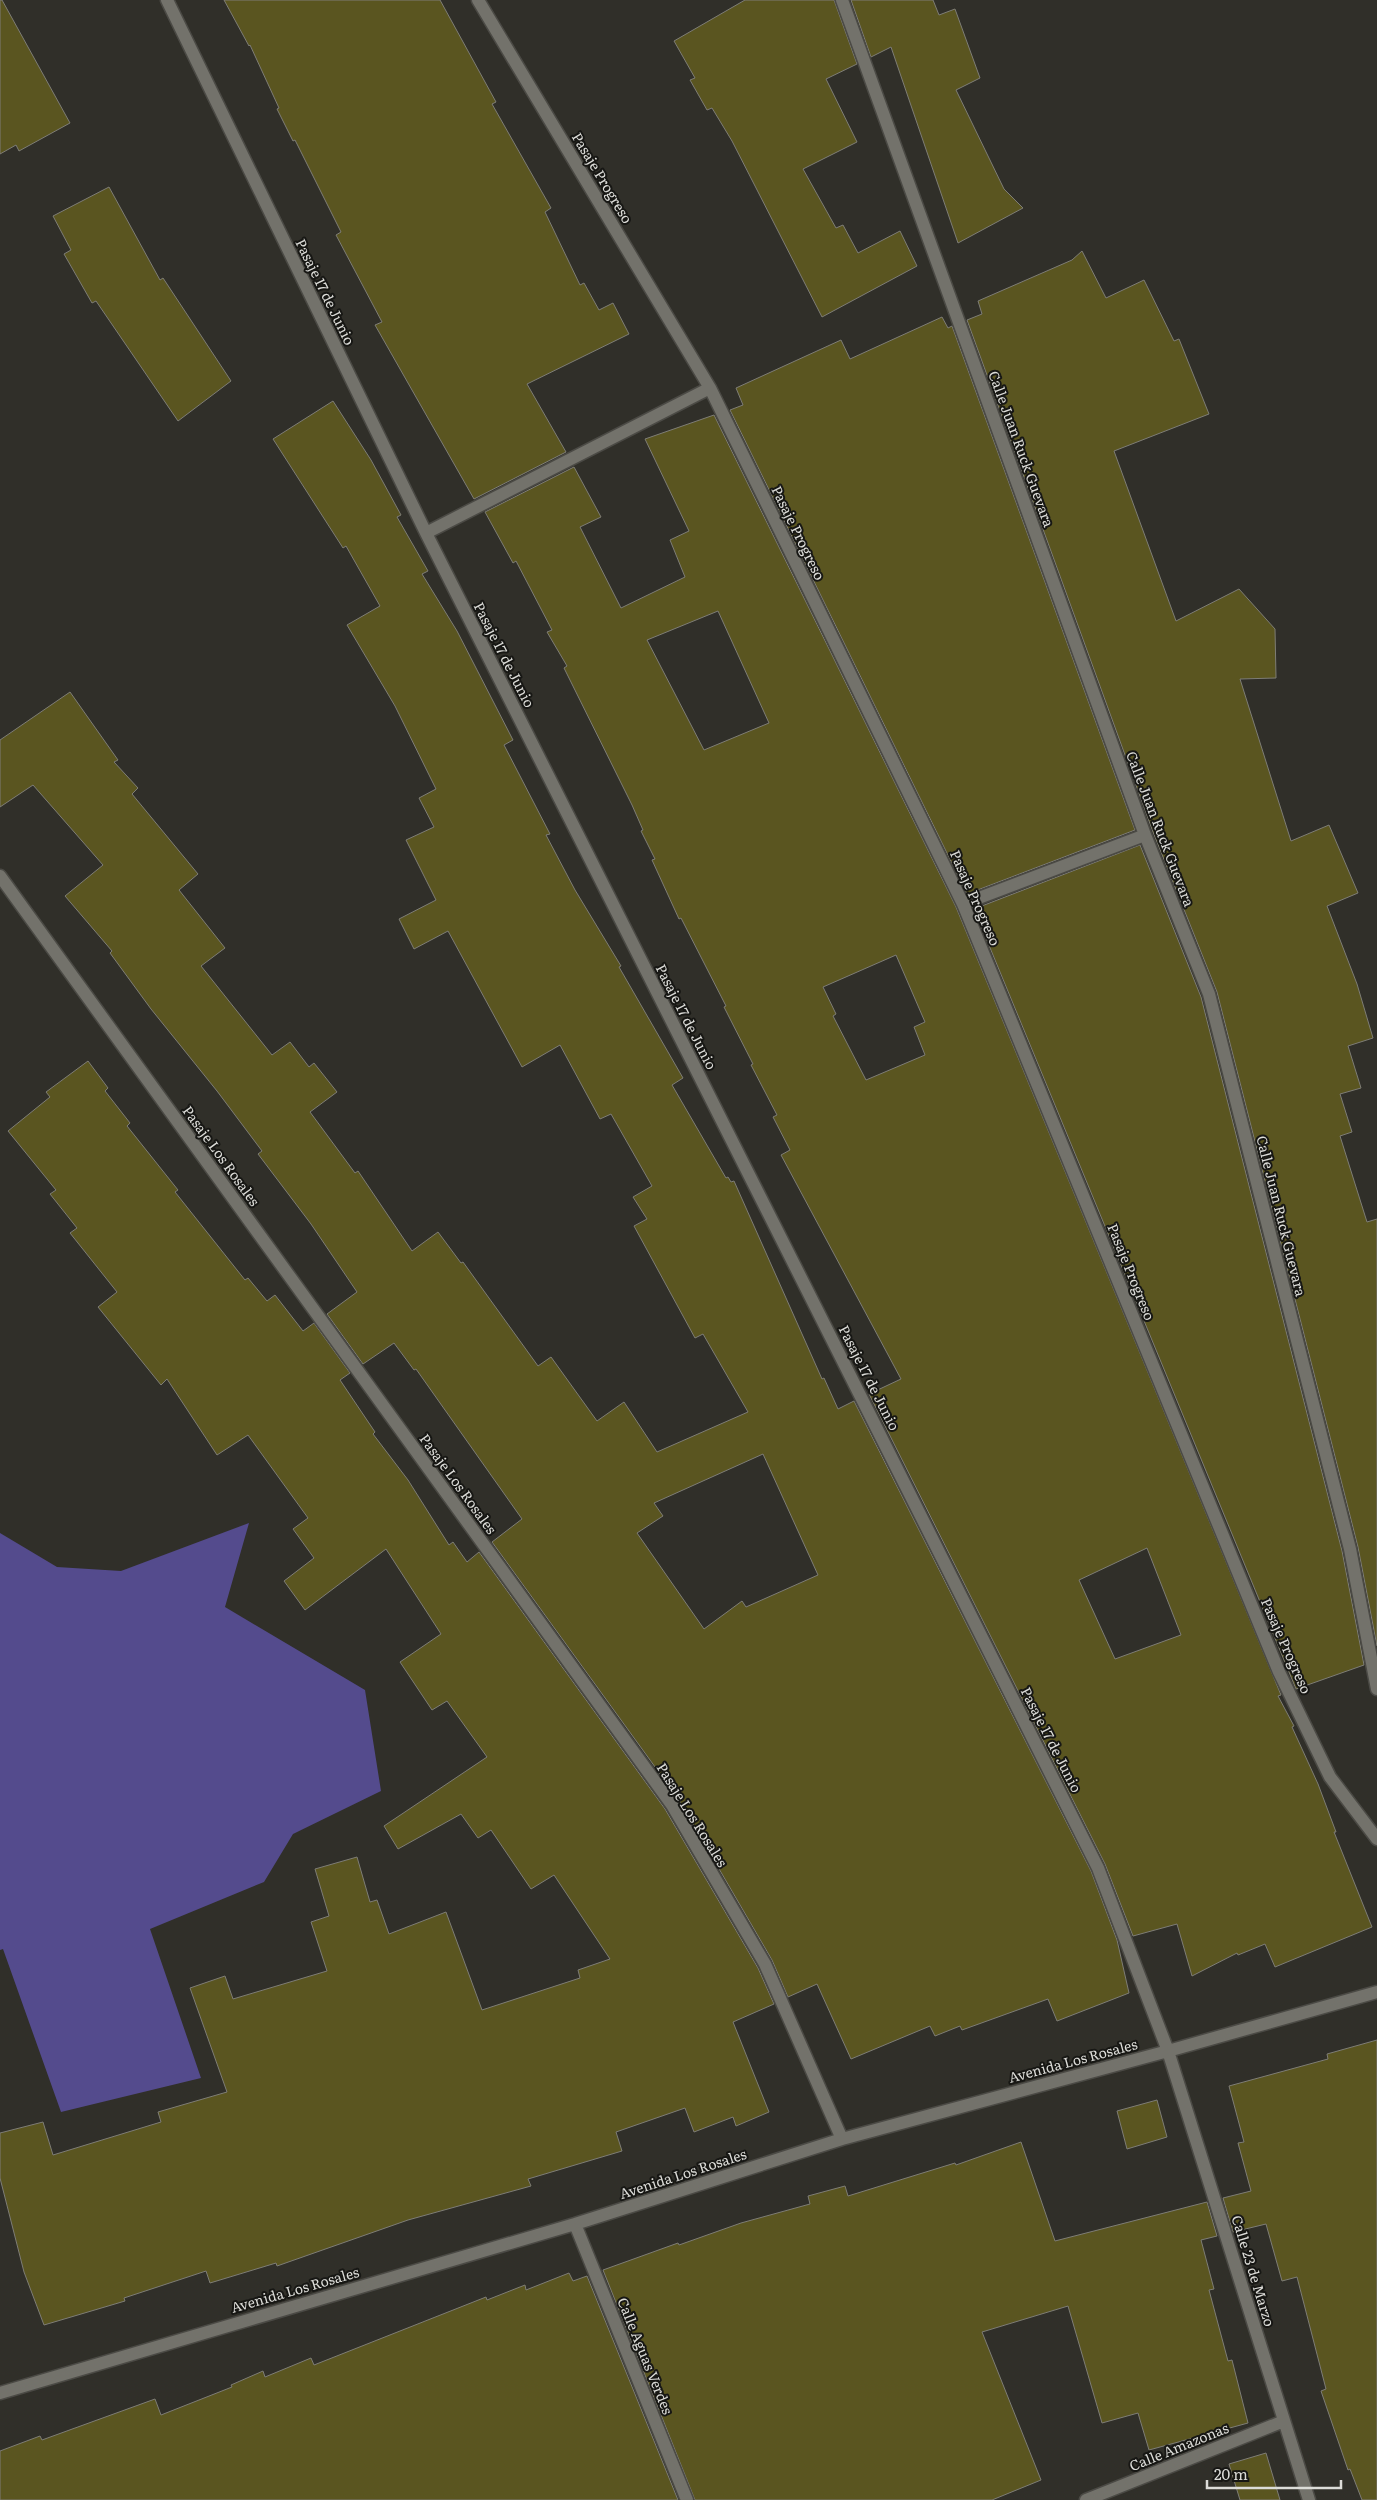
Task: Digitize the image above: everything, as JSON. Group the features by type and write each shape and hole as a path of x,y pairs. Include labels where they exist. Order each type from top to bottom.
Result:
{"street":[{"name":"Pasaje 17 de Junio","path":"166,0 426,533 1098,1868 1168,2051"},
{"name":"Pasaje Progreso","path":"478,0 710,388 963,904 1279,1672 1330,1776 1377,1840"},
{"name":"Calle Juan Ruck Guevara","path":"842,0 1145,835 1209,994 1350,1549 1377,1689"},
{"path":"426,533 710,388"},
{"path":"963,904 1145,835"},
{"name":"Pasaje Los Rosales","path":"0,876 672,1805 765,1964 842,2139"},
{"name":"Avenida Los Rosales","path":"0,2393 575,2224 842,2139 1168,2051 1377,1992"},
{"name":"Calle 23 de Marzo","path":"1168,2051 1309,2500"},
{"name":"Calle Aguas Verdes","path":"575,2224 688,2500"},
{"name":"Calle Amazonas","path":"1086,2500 1284,2421"}],"shaded area":[{"path":"249,1523 225,1607 365,1690 381,1791 293,1834 264,1882 150,1929 201,2078 61,2112 3,1949 0,1950 0,1533 57,1567 121,1571"}],"building":[{"path":"0,0 2,0 70,123 19,151 16,145 0,154"},
{"path":"224,0 440,0 496,102 492,104 551,208 545,212 580,285 584,283 599,310 613,303 629,334 527,384 566,452 474,499 375,325 382,322 336,235 341,232 295,140 293,141 277,109 279,108 250,45"},
{"path":"745,0 834,0 857,64 826,79 857,142 803,169 836,228 843,225 858,253 900,231 917,266 822,317 732,141 712,108 707,110 690,80 695,78 674,41"},
{"path":"851,0 933,0 939,15 955,9 980,78 956,90 1004,189 1023,208 958,243 891,47 871,57"},
{"path":"109,187 160,280 163,278 231,381 178,421 96,301 92,303 64,254 71,250 53,216"},
{"path":"1082,251 1106,298 1144,280 1174,341 1179,339 1209,414 1114,451 1176,621 1239,589 1275,629 1276,678 1240,679 1291,841 1329,825 1358,893 1327,906 1357,984 1373,1038 1348,1046 1361,1088 1340,1094 1352,1132 1340,1136 1367,1222 1377,1219 1377,1646 1358,1547 1217,992 1153,832 967,320 982,314 978,301 1072,260"},
{"path":"942,317 948,328 952,326 1135,830 967,894 730,410 743,405 736,388 841,340 850,359"},
{"path":"333,401 371,460 401,515 397,517 428,571 422,574 457,631 513,740 504,745 550,834 546,835 575,890 621,966 619,967 683,1078 672,1085 726,1178 728,1177 731,1182 734,1181 822,1379 824,1378 838,1409 854,1401 1091,1871 1117,1940 1129,1993 1057,2021 1048,1999 962,2030 960,2026 935,2036 930,2026 851,2059 817,1984 788,1997 772,1960 679,1800 492,1542 522,1519 416,1369 414,1370 394,1343 363,1364 327,1314 357,1292 311,1224 258,1154 262,1151 151,1009 110,953 112,951 65,896 103,865 33,785 0,807 0,740 70,692 118,760 114,762 138,788 132,794 198,874 179,890 225,948 201,966 272,1055 290,1042 309,1067 314,1063 337,1092 310,1112 355,1173 358,1171 412,1251 438,1232 461,1263 463,1262 538,1366 551,1357 597,1421 624,1402 657,1452 748,1412 703,1334 695,1338 634,1226 647,1219 633,1197 652,1186 611,1114 600,1119 560,1045 522,1067 448,931 414,949 399,919 436,900 406,840 434,827 419,798 436,789 395,706 347,625 380,606 346,546 343,548 273,439","holes":["763,1454 818,1575 746,1607 742,1601 704,1629 637,1533 663,1516 654,1503"]},
{"path":"714,415 956,907 1281,1695 1278,1696 1294,1726 1292,1727 1318,1784 1336,1832 1334,1832 1372,1927 1275,1967 1265,1944 1238,1955 1237,1953 1192,1976 1177,1924 1133,1936 1105,1864 869,1394 901,1379 781,1155 790,1150 773,1117 777,1115 751,1065 753,1064 724,1007 726,1006 681,918 679,919 652,860 655,859 641,831 643,830 632,805 564,668 567,666 547,632 552,630 516,561 513,563 485,512 574,467 601,517 580,527 621,608 685,577 670,540 689,531 645,439","holes":["718,611 769,723 704,750 647,640","896,955 925,1022 914,1027 925,1055 866,1080 833,1016 836,1014 823,987","1147,1548 1181,1635 1115,1659 1079,1580"]},
{"path":"1140,845 1201,997 1342,1551 1364,1665 1296,1689 974,909"},
{"path":"88,1061 108,1088 105,1091 130,1123 127,1126 178,1190 175,1192 245,1280 248,1278 267,1301 275,1295 303,1331 314,1323 350,1373 340,1380 375,1432 373,1434 408,1480 449,1545 453,1542 467,1562 479,1552 665,1809 758,1968 774,2004 733,2022 769,2112 736,2126 733,2117 694,2132 685,2108 616,2132 622,2151 528,2179 531,2186 408,2220 277,2266 276,2263 210,2283 206,2271 124,2298 125,2301 44,2325 24,2272 0,2178 0,2133 43,2122 53,2155 161,2122 158,2112 227,2092 190,1988 225,1976 233,1999 327,1971 311,1922 329,1916 315,1869 357,1857 370,1902 377,1900 389,1934 446,1912 482,2010 580,1978 578,1970 610,1959 554,1875 531,1889 491,1830 478,1838 461,1814 398,1849 384,1826 487,1757 447,1701 432,1710 400,1662 441,1634 386,1549 305,1610 284,1581 314,1558 293,1529 308,1518 248,1435 217,1455 167,1379 161,1385 98,1307 117,1292 70,1233 77,1228 50,1194 56,1190 8,1131 50,1097 46,1092"},
{"path":"1377,2040 1377,2500 1362,2500 1350,2469 1348,2470 1321,2391 1326,2389 1297,2277 1282,2281 1266,2224 1233,2232 1223,2198 1251,2191 1238,2143 1244,2142 1229,2086 1328,2059 1327,2054"},
{"path":"1157,2100 1167,2137 1127,2149 1117,2111"},
{"path":"1021,2142 1055,2241 1207,2202 1217,2236 1201,2240 1214,2289 1209,2290 1228,2361 1232,2360 1248,2423 1149,2450 1138,2413 1102,2423 1068,2306 982,2332 1041,2480 992,2500 695,2500 603,2270 678,2243 679,2245 741,2223 810,2204 808,2196 845,2186 848,2196 955,2163 956,2165"},
{"path":"569,2273 573,2281 587,2276 678,2500 0,2500 0,2451 40,2436 42,2440 155,2399 161,2415 232,2387 231,2385 263,2371 265,2377 311,2358 314,2365 486,2297 487,2300 525,2285 526,2290"},
{"path":"1266,2453 1280,2500 1240,2500 1229,2464"}]}
